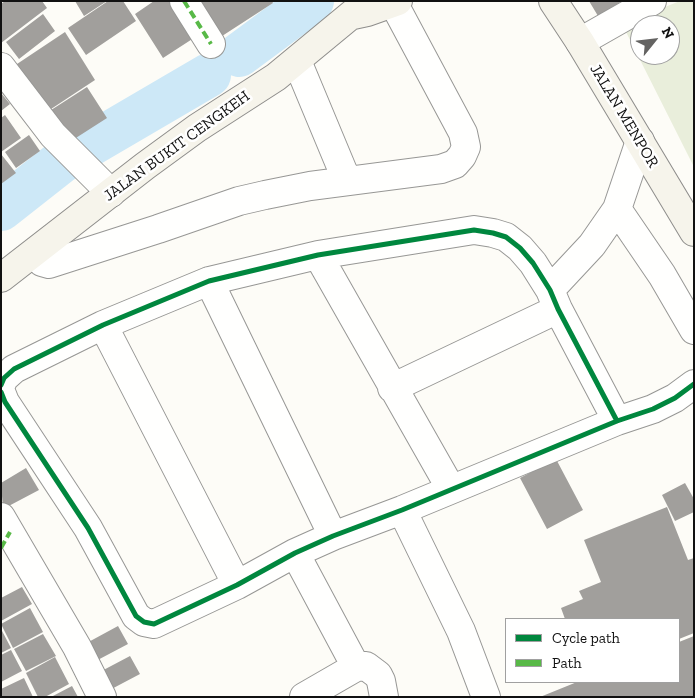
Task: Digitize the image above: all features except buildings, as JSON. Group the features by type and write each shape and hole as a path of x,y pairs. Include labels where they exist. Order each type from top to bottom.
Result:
{"street":[{"path":"184,1 211,44"},
{"name":"JALAN MENPOR","path":"553,1 580,42 694,232"},
{"path":"580,42 652,1"},
{"path":"36,252 42,262 49,264 158,230 239,201 282,190 445,168 460,160 466,146 463,133 378,5"},
{"name":"JALAN BUKIT CENGKEH","path":"1,278 173,146 276,77 378,5"},
{"path":"297,61 347,181"},
{"path":"1,67 53,135 110,193"},
{"path":"392,388 554,299 617,209 640,141"},
{"path":"617,209 662,275 694,330"},
{"path":"1,385 4,378 14,369 103,325 209,281 318,254 474,230 506,237 520,248 533,263 554,299 617,421"},
{"path":"318,254 392,388 451,489"},
{"path":"209,281 334,536"},
{"path":"103,325 237,585"},
{"path":"1,392 5,402 88,528 136,616 144,622 154,624 237,585 294,553 617,421 660,406 694,384"},
{"path":"402,510 461,631 486,697"},
{"path":"4,532 78,647 102,697"},
{"path":"294,553 356,668"},
{"path":"304,697 356,668 366,666 374,671 381,681 384,697"}],"green space":[{"path":"680,1 694,1 694,167 643,65 680,65 680,15 645,15"},
{"path":"630,21 630,40 622,24"}],"waterway":[{"path":"239,55 312,1"},
{"path":"1,209 62,161 209,75"}],"marked path":[{"path":"184,1 211,44"},
{"path":"1,548 10,532"}],"cycle path":[{"path":"1,385 4,378 14,369 103,325 209,281 318,255 474,230 506,237 520,248 533,263 550,290 558,309 617,421"},
{"path":"1,392 5,402 88,528 136,616 144,622 154,624 237,585 295,553 333,536 402,510 617,421 653,409 675,398 694,384"}]}
